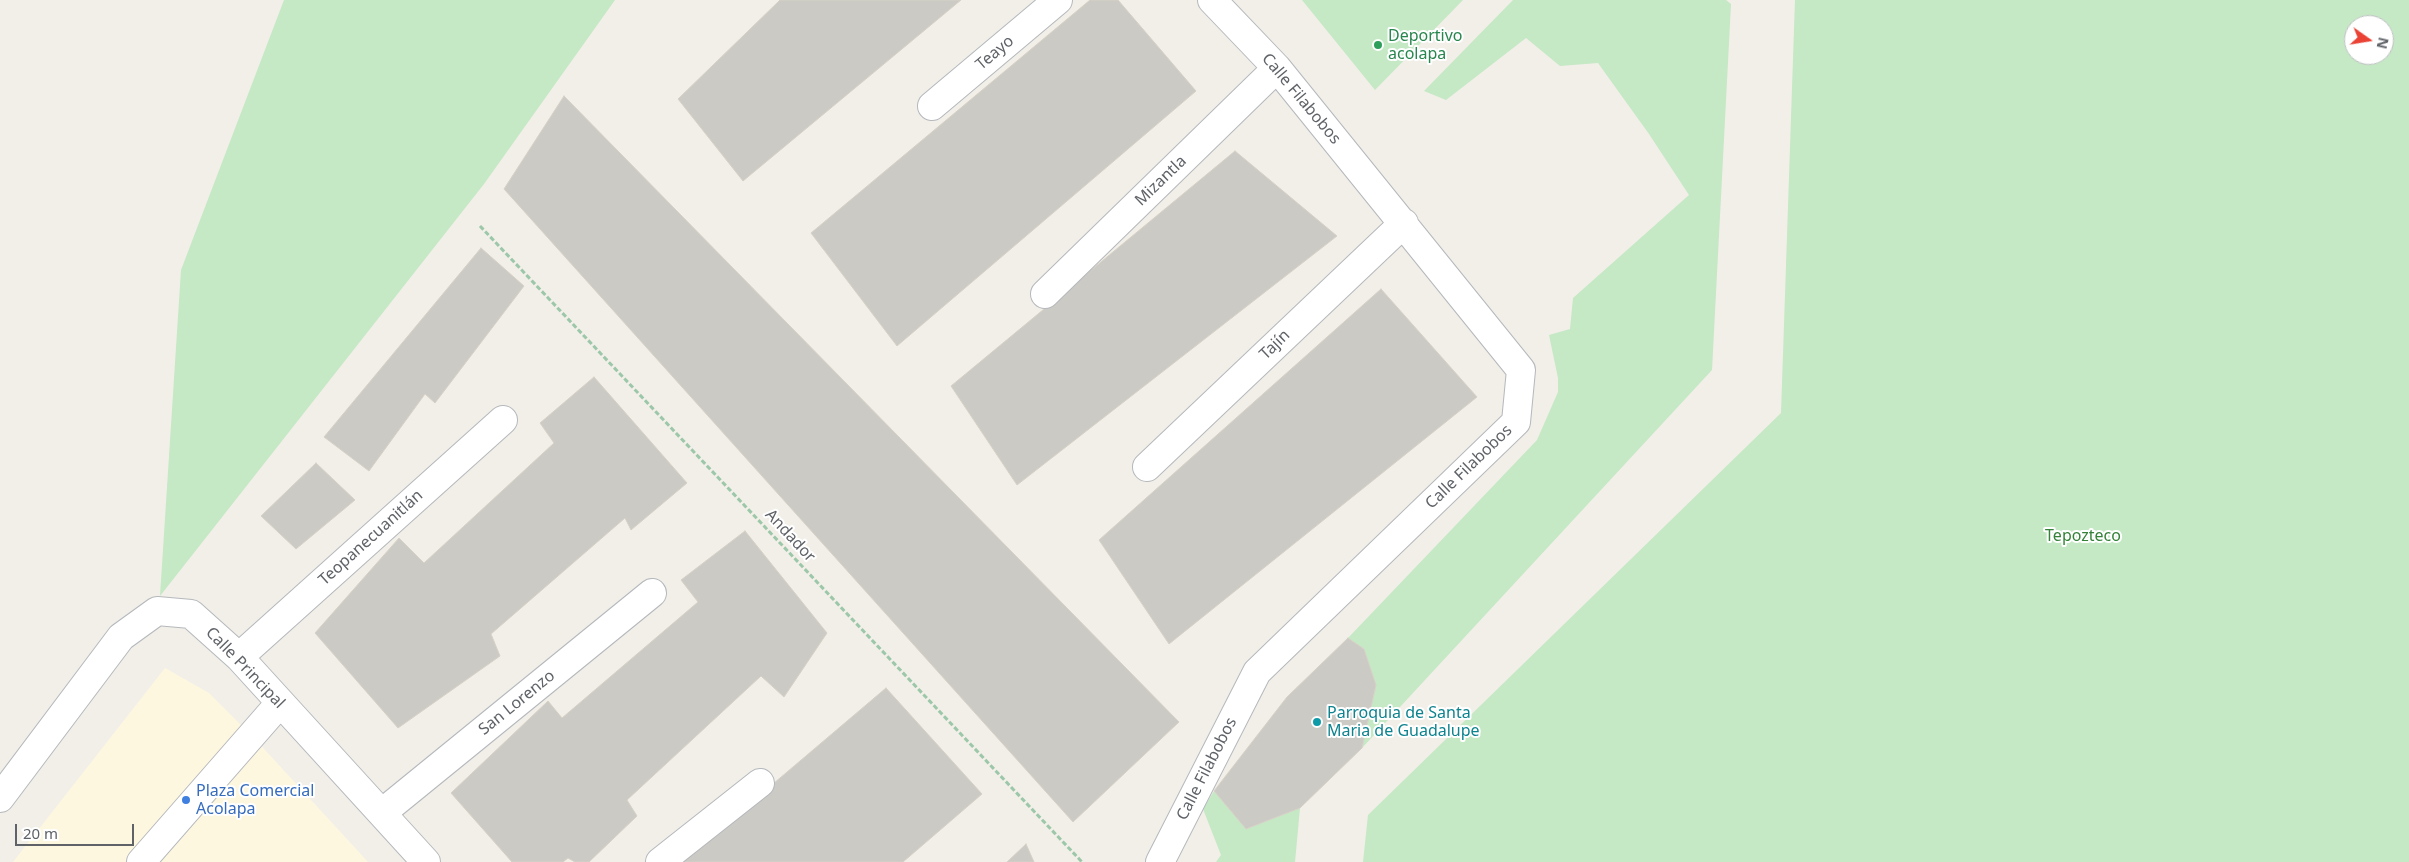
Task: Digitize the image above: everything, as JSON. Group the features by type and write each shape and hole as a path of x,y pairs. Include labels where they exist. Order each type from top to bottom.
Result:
{"street":[{"name":"Teayo","path":"932,106 1058,0"},
{"name":"Calle Filabobos","path":"1160,862 1257,672 1516,422 1521,370 1277,68 1212,0"},
{"name":"Mizantla","path":"1045,294 1277,68"},
{"name":"Tajín","path":"1147,467 1404,223"},
{"name":"Teopanecuanitlán","path":"239,657 503,420"},
{"name":"San Lorenzo","path":"383,812 652,593"},
{"name":"Calle Principal","path":"0,798 122,637 157,611 191,614 239,657 383,812 426,862"},
{"path":"141,862 280,703"},
{"path":"660,862 760,783"}],"path":[{"name":"Andador","path":"480,226 1082,862"}],"shaded area":[{"name":"Plaza Comercial Acolapa","path":"165,668 209,693 254,738 368,862 13,862"}],"green space":[{"path":"284,0 615,0 484,184 160,596 181,270"},
{"name":"Deportivo acolapa","path":"1302,0 1463,0 1375,90"},
{"path":"1513,0 1726,0 1731,4 1712,370 1362,748 1376,685 1364,649 1348,638 1537,440 1558,392 1558,378 1549,335 1570,329 1573,298 1689,195 1649,134 1598,63 1560,66 1526,38 1446,100 1424,91"},
{"name":"Tepozteco","path":"1795,0 2409,0 2409,862 1363,862 1368,815 1781,413"},
{"path":"1214,791 1246,829 1300,808 1295,862 1216,862 1221,855 1203,809"}],"building":[{"path":"780,0 961,0 743,181 678,99"},
{"path":"1090,0 1118,0 1196,91 897,346 811,233"},
{"path":"564,96 1179,722 1073,822 504,189"},
{"path":"1235,151 1337,236 1017,485 951,386"},
{"path":"481,248 524,286 435,403 425,394 369,471 324,437"},
{"path":"1381,289 1477,397 1169,644 1099,540"},
{"path":"594,377 687,483 631,530 625,518 491,634 500,656 398,728 315,633 399,538 424,563 554,443 540,423"},
{"path":"316,463 355,500 296,549 261,516"},
{"path":"745,531 827,633 784,697 761,676 627,800 637,816 589,862 575,862 568,858 563,862 512,862 451,793 548,701 562,718 698,602 681,580"},
{"name":"Parroquia de Santa Maria de Guadalupe","path":"1348,638 1364,649 1376,685 1362,748 1300,808 1246,829 1214,791 1287,697"},
{"path":"886,688 982,794 903,862 681,862"},
{"path":"1026,844 1034,862 1007,862"}],"place":[{"name":"Deportivo acolapa","path":"1378,45"},
{"name":"Parroquia de Santa Maria de Guadalupe","path":"1317,722"},
{"name":"Plaza Comercial Acolapa","path":"186,800"}]}
